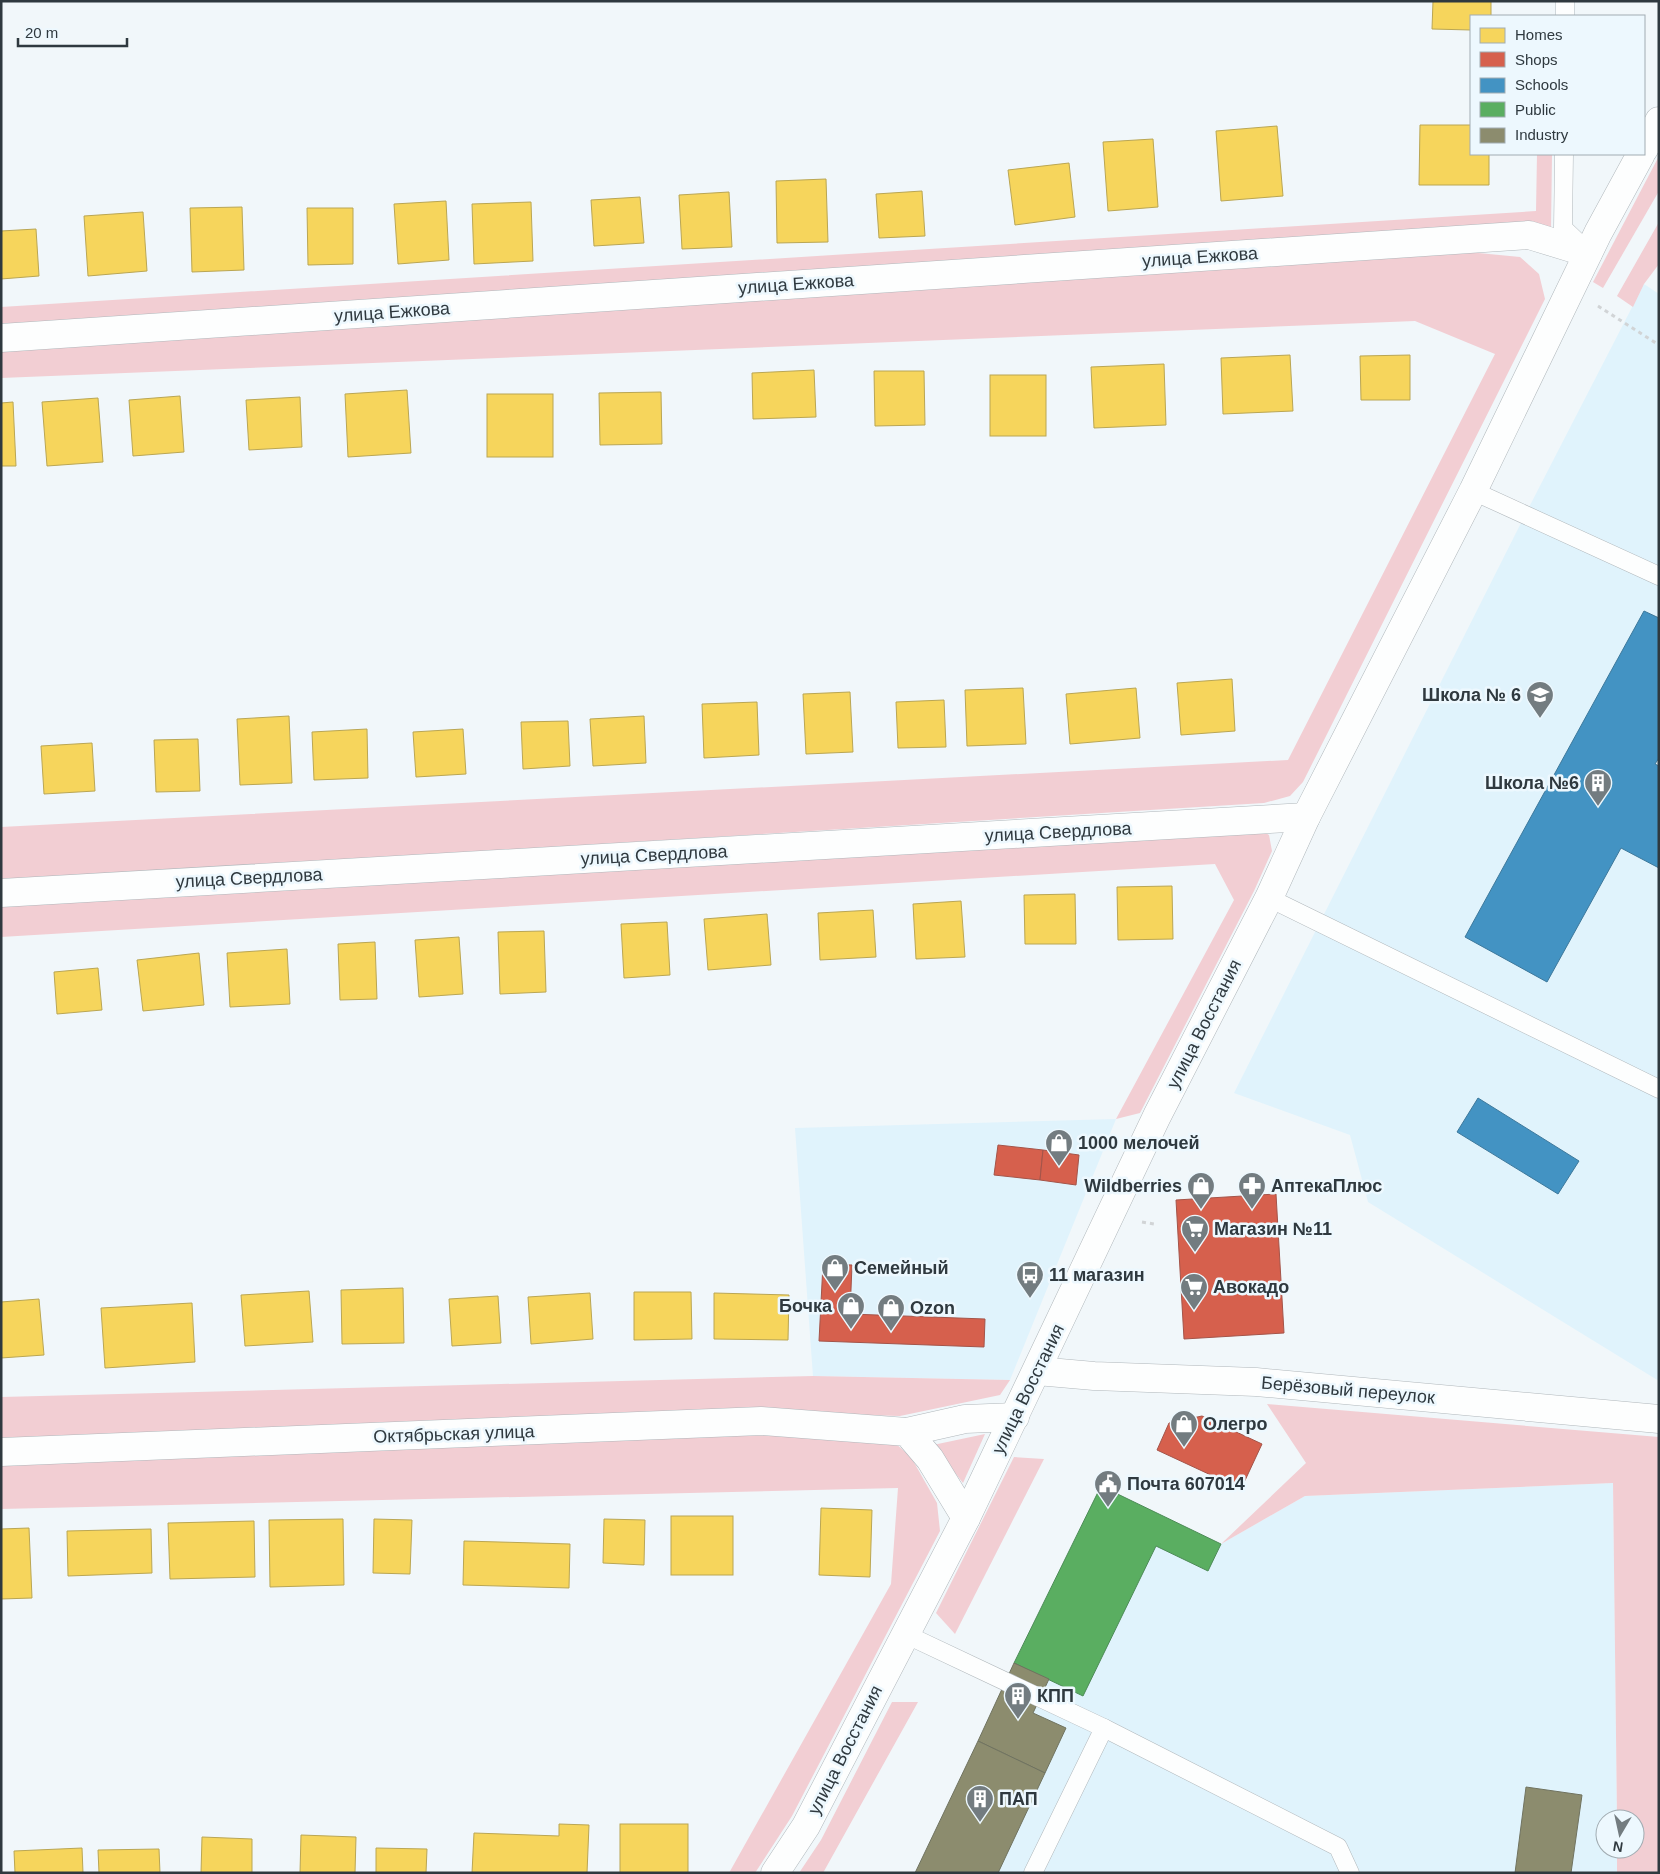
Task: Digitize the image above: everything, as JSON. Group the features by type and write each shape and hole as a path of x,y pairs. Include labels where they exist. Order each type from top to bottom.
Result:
{"street":[{"path":"1645,147 1659,121"},
{"name":"улица Восстания","path":"775,1873 806,1826 966,1518 1157,1116 1269,898 1306,817 1473,491 1588,253 1640,155"},
{"name":"улица Ежкова","path":"1,338 1529,235 1588,253"},
{"name":"улица Свердлова","path":"1,893 1306,817"},
{"name":"Берёзовый переулок","path":"1037,1371 1094,1376 1256,1382 1659,1419"},
{"name":"Октябрьская улица","path":"1,1452 761,1421 907,1432 965,1419 1015,1417"},
{"path":"907,1432 930,1459 966,1518"}],"lane":[{"path":"1565,1 1565,15"},
{"path":"1564,155 1563,228 1588,253"},
{"path":"1473,491 1659,576"},
{"path":"1269,898 1659,1088"},
{"path":"905,1634 1104,1728 1338,1847 1350,1873"},
{"path":"1033,1873 1104,1728"}],"path":[{"path":"1570,289 1659,345"}],"shaded area":[{"path":"1537,155 1552,155 1551,230 1,328 1,307 1536,211"},
{"path":"1659,156 1659,191 1603,288 1593,282"},
{"path":"1659,222 1659,264 1644,284 1633,307 1617,296"},
{"path":"1468,252 1520,257 1539,274 1545,299 1303,782 1290,796 1264,803 1,881 1,827 1288,760 1495,354 1415,321 1,378 1,351"},
{"name":"Школа № 6","path":"1644,284 1659,294 1659,1381 1368,1202 1350,1135 1234,1093 1525,515"},
{"path":"1257,828 1269,835 1272,851 1254,891 1140,1113 1116,1119 1234,900 1215,864 1,937 1,903"},
{"path":"1116,1119 1010,1380 813,1376 795,1128"},
{"path":"813,1376 1010,1380 1000,1395 900,1416 759,1412 1,1443 1,1397"},
{"path":"1267,1404 1659,1437 1659,1873 1617,1873 1617,1859 1645,1859 1645,1809 1617,1809 1613,1483 1305,1496 1221,1544 1306,1463"},
{"path":"985,1434 963,1483 933,1445"},
{"path":"760,1435 895,1443 911,1457 937,1503 940,1531 792,1816 755,1873 729,1873 891,1584 898,1488 1,1509 1,1463"},
{"path":"1014,1457 1044,1459 955,1634 936,1613"},
{"path":"1613,1483 1617,1809 1595,1809 1595,1859 1617,1859 1617,1873 915,1873 1101,1486 1221,1544 1305,1496"},
{"path":"892,1702 918,1702 823,1873 799,1873 821,1840"}],"building: Homes":[{"path":"1433,1 1491,1 1491,15 1470,15 1470,30 1432,29"},
{"path":"1420,125 1470,125 1470,155 1489,155 1489,185 1419,185"},
{"path":"1277,126 1283,196 1221,201 1216,131"},
{"path":"1153,139 1158,207 1108,211 1103,142"},
{"path":"1069,163 1075,217 1015,225 1008,170"},
{"path":"826,179 828,242 777,243 776,181"},
{"path":"922,191 925,236 879,238 876,194"},
{"path":"729,192 732,247 682,249 679,195"},
{"path":"640,197 644,243 594,246 591,200"},
{"path":"446,201 449,260 398,264 394,204"},
{"path":"531,202 533,261 474,264 472,204"},
{"path":"242,207 244,270 192,272 190,208"},
{"path":"307,208 353,208 353,264 308,265"},
{"path":"143,212 147,271 88,276 84,216"},
{"path":"36,229 39,276 1,279 1,231"},
{"path":"1290,355 1293,411 1223,414 1221,358"},
{"path":"1410,355 1410,400 1361,400 1360,356"},
{"path":"1164,364 1166,425 1094,428 1091,367"},
{"path":"814,370 816,417 753,419 752,373"},
{"path":"874,371 924,371 925,425 875,426"},
{"path":"990,375 1046,375 1046,436 990,436"},
{"path":"407,390 411,453 348,457 345,394"},
{"path":"661,392 662,444 600,445 599,393"},
{"path":"487,394 553,394 553,457 487,457"},
{"path":"180,396 184,452 133,456 129,400"},
{"path":"300,397 302,447 249,450 246,400"},
{"path":"98,398 103,462 47,466 42,402"},
{"path":"13,402 16,466 1,466 1,403"},
{"path":"1232,679 1235,731 1181,735 1177,683"},
{"path":"1023,688 1026,744 967,746 965,690"},
{"path":"1136,688 1140,738 1070,744 1066,694"},
{"path":"850,692 853,752 806,754 803,694"},
{"path":"944,700 946,747 898,748 896,702"},
{"path":"757,702 759,755 704,758 702,704"},
{"path":"289,716 292,783 240,785 237,719"},
{"path":"644,716 646,763 593,766 590,719"},
{"path":"568,721 570,766 523,769 521,722"},
{"path":"367,729 368,778 314,780 312,732"},
{"path":"463,729 466,774 416,777 413,732"},
{"path":"198,739 200,791 156,792 154,740"},
{"path":"92,743 95,791 44,794 41,746"},
{"path":"1172,886 1173,939 1118,940 1117,887"},
{"path":"1075,894 1076,944 1025,944 1024,895"},
{"path":"961,901 965,957 916,959 913,904"},
{"path":"873,910 876,957 820,960 818,913"},
{"path":"767,914 771,965 708,970 704,919"},
{"path":"667,922 670,975 624,978 621,924"},
{"path":"544,931 546,992 500,994 498,932"},
{"path":"459,937 463,994 419,997 415,940"},
{"path":"375,942 377,999 340,1000 338,944"},
{"path":"287,949 290,1004 230,1007 227,953"},
{"path":"199,953 204,1005 143,1011 137,960"},
{"path":"98,968 102,1010 57,1014 54,972"},
{"path":"403,1288 404,1343 342,1344 341,1290"},
{"path":"309,1291 313,1342 245,1346 241,1295"},
{"path":"634,1292 691,1292 692,1339 634,1340"},
{"path":"590,1293 593,1339 531,1344 528,1297"},
{"path":"714,1293 789,1295 788,1340 714,1339"},
{"path":"498,1296 501,1343 452,1346 449,1299"},
{"path":"39,1299 44,1355 1,1358 1,1302"},
{"path":"192,1303 195,1362 105,1368 101,1308"},
{"path":"821,1508 872,1510 870,1577 819,1575"},
{"path":"671,1516 733,1516 733,1575 671,1575"},
{"path":"343,1519 344,1585 270,1587 269,1520"},
{"path":"374,1519 412,1520 410,1574 373,1573"},
{"path":"604,1519 645,1520 644,1565 603,1563"},
{"path":"254,1521 255,1577 170,1579 168,1523"},
{"path":"29,1528 32,1598 1,1599 1,1529"},
{"path":"151,1529 152,1573 68,1576 67,1531"},
{"path":"464,1541 570,1544 569,1588 463,1585"},
{"path":"559,1824 589,1825 587,1873 472,1873 474,1833 559,1836"},
{"path":"620,1824 688,1824 688,1873 620,1873"},
{"path":"301,1835 356,1837 355,1873 300,1873"},
{"path":"202,1837 252,1839 252,1873 201,1873"},
{"path":"82,1848 83,1873 15,1873 14,1851"},
{"path":"376,1848 427,1849 426,1873 376,1873"},
{"path":"159,1849 160,1873 99,1873 98,1850"}],"building: Shops":[{"path":"998,1145 1043,1150 1040,1180 994,1175"},
{"path":"1043,1150 1079,1155 1076,1185 1040,1180"},
{"path":"1276,1194 1284,1333 1184,1339 1176,1200"},
{"path":"823,1264 852,1265 850,1314 985,1319 984,1347 819,1341"},
{"path":"1202,1416 1262,1444 1241,1489 1157,1450 1169,1423"}],"building: Schools":[{"name":"Школа №6","path":"1644,611 1659,618 1659,758 1655,764 1659,766 1659,868 1621,848 1547,982 1465,937"},
{"path":"1478,1098 1579,1161 1558,1194 1457,1132"}],"building: Public":[{"path":"1101,1486 1221,1544 1208,1571 1156,1546 1083,1696 1014,1663"}],"building: Industry":[{"name":"КПП","path":"1014,1663 1049,1679 1033,1713 1066,1728 1045,1773 978,1741"},
{"name":"ПАП","path":"978,1741 1045,1773 998,1873 915,1873"},
{"path":"1526,1787 1582,1795 1571,1873 1515,1873"}],"place":[{"name":"Школа № 6","path":"1540,719"},
{"name":"Школа №6","path":"1598,807"},
{"name":"1000 мелочей","path":"1059,1167"},
{"name":"Wildberries","path":"1201,1210"},
{"name":"АптекаПлюс","path":"1252,1210"},
{"name":"Магазин №11","path":"1195,1253"},
{"name":"Семейный","path":"835,1292"},
{"name":"11 магазин","path":"1030,1299"},
{"name":"Авокадо","path":"1194,1311"},
{"name":"Бочка","path":"851,1330"},
{"name":"Ozon","path":"891,1332"},
{"name":"Олегро","path":"1184,1448"},
{"name":"Почта 607014","path":"1108,1508"},
{"name":"КПП","path":"1018,1720"},
{"name":"ПАП","path":"980,1823"}]}
